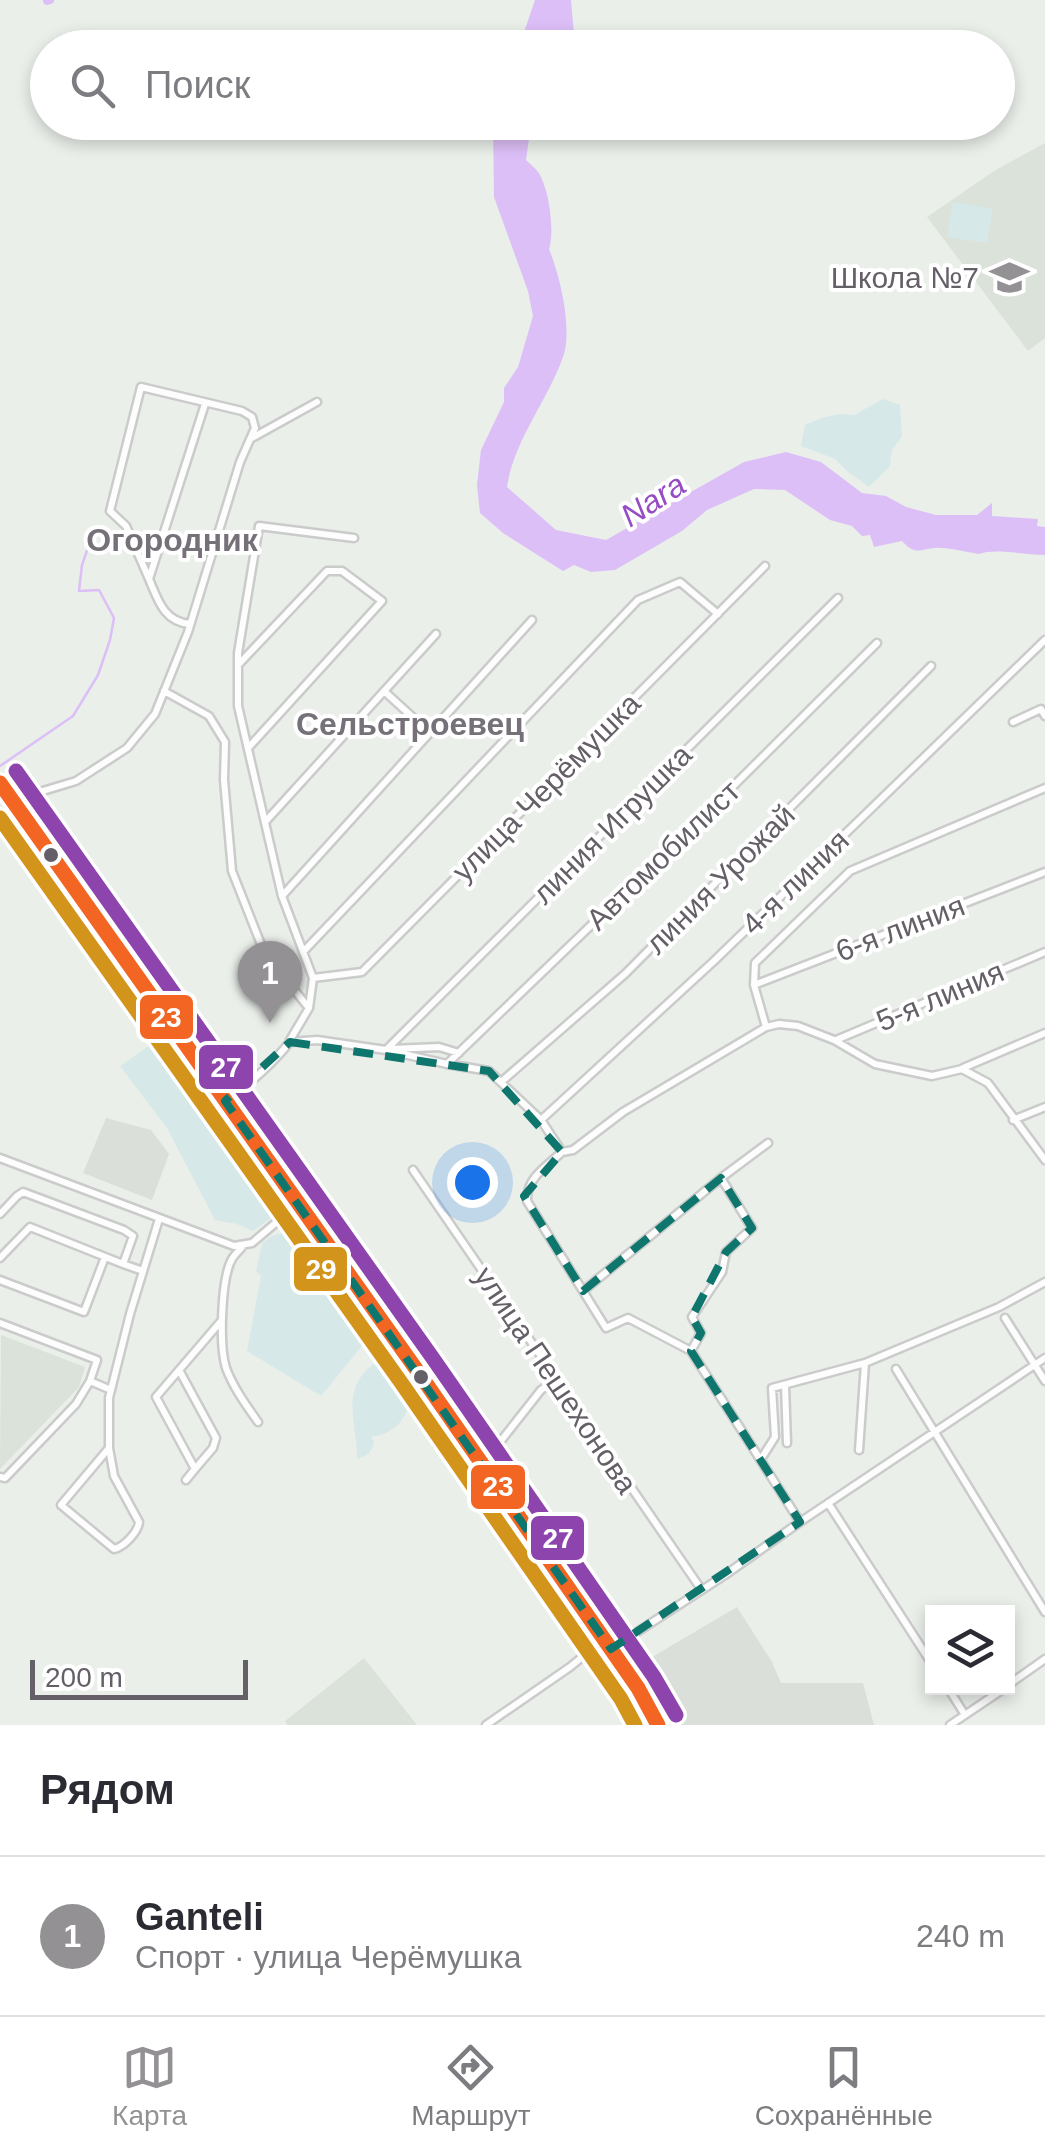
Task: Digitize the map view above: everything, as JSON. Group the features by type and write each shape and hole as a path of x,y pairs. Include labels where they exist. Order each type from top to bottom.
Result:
{"main road":[{"path":"0,782 604,1638 658,1725"}],"street":[{"path":"13,800 76,782 127,748 155,714 190,624 240,462 256,428 252,417 242,411 141,387 110,512 126,526 167,614 177,623 190,624"},
{"path":"251,438 316,402"},
{"path":"149,579 206,404"},
{"path":"225,1101 248,1085 290,1042 309,1008 313,978 282,896 238,706 238,653 259,526 354,538"},
{"name":"улица Черёмушка","path":"313,978 362,972 765,566"},
{"path":"238,665 326,571 342,571 382,600 248,748"},
{"name":"улица Черёмушка","path":"304,952 638,600 680,582 718,614"},
{"name":"линия Игрушка","path":"386,1050 838,598"},
{"path":"282,896 532,620"},
{"path":"265,822 436,634"},
{"name":"4-я линия","path":"541,1120 714,961 1045,640"},
{"name":"Автомобилист","path":"447,1064 877,643"},
{"name":"линия Урожай","path":"501,1082 625,974 931,666"},
{"path":"384,690 430,733"},
{"path":"164,691 209,716 225,742 224,780 232,870 264,952 309,1008"},
{"path":"1013,722 1041,710 1045,716"},
{"path":"766,1027 754,985 754,963 850,871 1045,788"},
{"name":"6-я линия","path":"754,985 1045,872"},
{"name":"5-я линия","path":"834,1040 1045,952"},
{"path":"800,1522 691,1350 628,1318 606,1328 527,1201 526,1191 534,1177 562,1152 573,1150 623,1112 766,1027 798,1026 834,1040 875,1064 932,1076 962,1069 1045,1034"},
{"path":"290,1042 317,1040 386,1050 489,1071 541,1120 562,1152"},
{"path":"386,1050 439,1046 459,1053"},
{"path":"962,1069 988,1083 1045,1160"},
{"path":"1013,1120 1045,1107"},
{"path":"583,1291 768,1143"},
{"path":"0,1158 223,1243 252,1244 298,1204"},
{"name":"улица Пешехонова","path":"413,1170 701,1590"},
{"path":"691,1350 701,1333 692,1317 722,1272 726,1252 752,1228 721,1178"},
{"path":"0,1214 23,1192 124,1230 133,1236 124,1264"},
{"path":"109,1448 61,1506 114,1549 122,1546 139,1522 114,1476 109,1448 111,1390 159,1219"},
{"path":"0,1258 30,1228 143,1271"},
{"path":"243,1246 228,1270 222,1342 227,1369 258,1422"},
{"path":"0,1280 84,1312 105,1256"},
{"path":"760,1459 774,1437 772,1388 864,1363 999,1307 1045,1282"},
{"path":"1004,1318 1045,1381"},
{"path":"195,1469 156,1397 222,1320"},
{"path":"0,1322 97,1360 76,1404 9,1474 0,1477"},
{"path":"611,1649 1045,1358"},
{"path":"859,1450 864,1363"},
{"path":"896,1369 1045,1612"},
{"path":"180,1370 216,1438 213,1448 186,1480"},
{"path":"482,1465 542,1390 556,1380"},
{"path":"90,1381 111,1390"},
{"path":"785,1384 787,1442"},
{"path":"828,1504 925,1653"},
{"path":"486,1725 570,1667 604,1638"},
{"path":"1015,1680 1045,1659"},
{"path":"953,1695 966,1715"},
{"path":"950,1725 994,1695"}],"highlighted area":[{"path":"290,1042 489,1071 562,1152 524,1196 583,1291 721,1178 752,1228 726,1252 692,1317 701,1333 691,1351 800,1522 611,1649 225,1101"}],"shaded area":[{"path":"535,0 571,0 574,30 525,30"},
{"path":"493,140 529,140 526,160 538,172 548,198 549,249 564,303 567,332 563,357 516,453 507,487 556,530 606,540 744,462 786,452 821,462 862,493 886,496 906,507 936,515 977,515 992,503 992,516 1038,519 1037,526 1045,527 1045,555 917,550 902,541 874,547 870,535 862,536 852,526 830,520 785,490 754,489 707,510 682,531 615,570 591,572 574,565 563,571 503,533 480,513 477,485 481,450 504,402 504,388 518,367 533,316 528,291 494,197"},
{"name":"Школа №7","path":"1045,143 1045,338 1028,351 927,217 994,171"},
{"path":"953,202 993,209 987,243 947,237"},
{"path":"883,399 900,405 902,436 892,450 890,466 869,487 835,459 801,446 805,425 825,417 854,415"},
{"path":"160,1038 280,1212 253,1231 215,1220 167,1128 120,1066"},
{"path":"243,1093 256,1095 310,1172 312,1191 299,1191 243,1113 237,1100"},
{"path":"106,1118 151,1130 169,1154 152,1200 83,1173"},
{"path":"293,1225 307,1232 374,1326 368,1334"},
{"path":"288,1232 366,1341 321,1396 247,1351 261,1276 256,1271 262,1243"},
{"path":"1,1335 85,1367 79,1387 0,1469"},
{"path":"375,1363 399,1382 401,1394 411,1401 397,1426 371,1437 374,1442 370,1451 357,1459 353,1396 364,1373"},
{"path":"737,1607 781,1683 863,1683 874,1725 681,1725 677,1713 642,1663"},
{"path":"364,1658 417,1725 287,1725 285,1721"}],"waterway":[{"path":"0,766 73,716 98,675 114,618 99,590 79,591 91,539 99,535"}],"transit line":[{"name":"27","path":"16,771 432,1357 654,1677 676,1715"},
{"name":"23","path":"0,783 416,1369 638,1688 658,1725"},
{"name":"29","path":"0,818 400,1381 621,1699 635,1725"}],"place":[{"name":"Школа №7","path":"1009,277"},
{"name":"Ganteli","path":"270,1023"}],"district":[{"name":"Огородник","path":"172,540"},
{"name":"Сельстроевец","path":"410,724"}],"water label":[{"name":"Nara","path":"653,500"}]}
